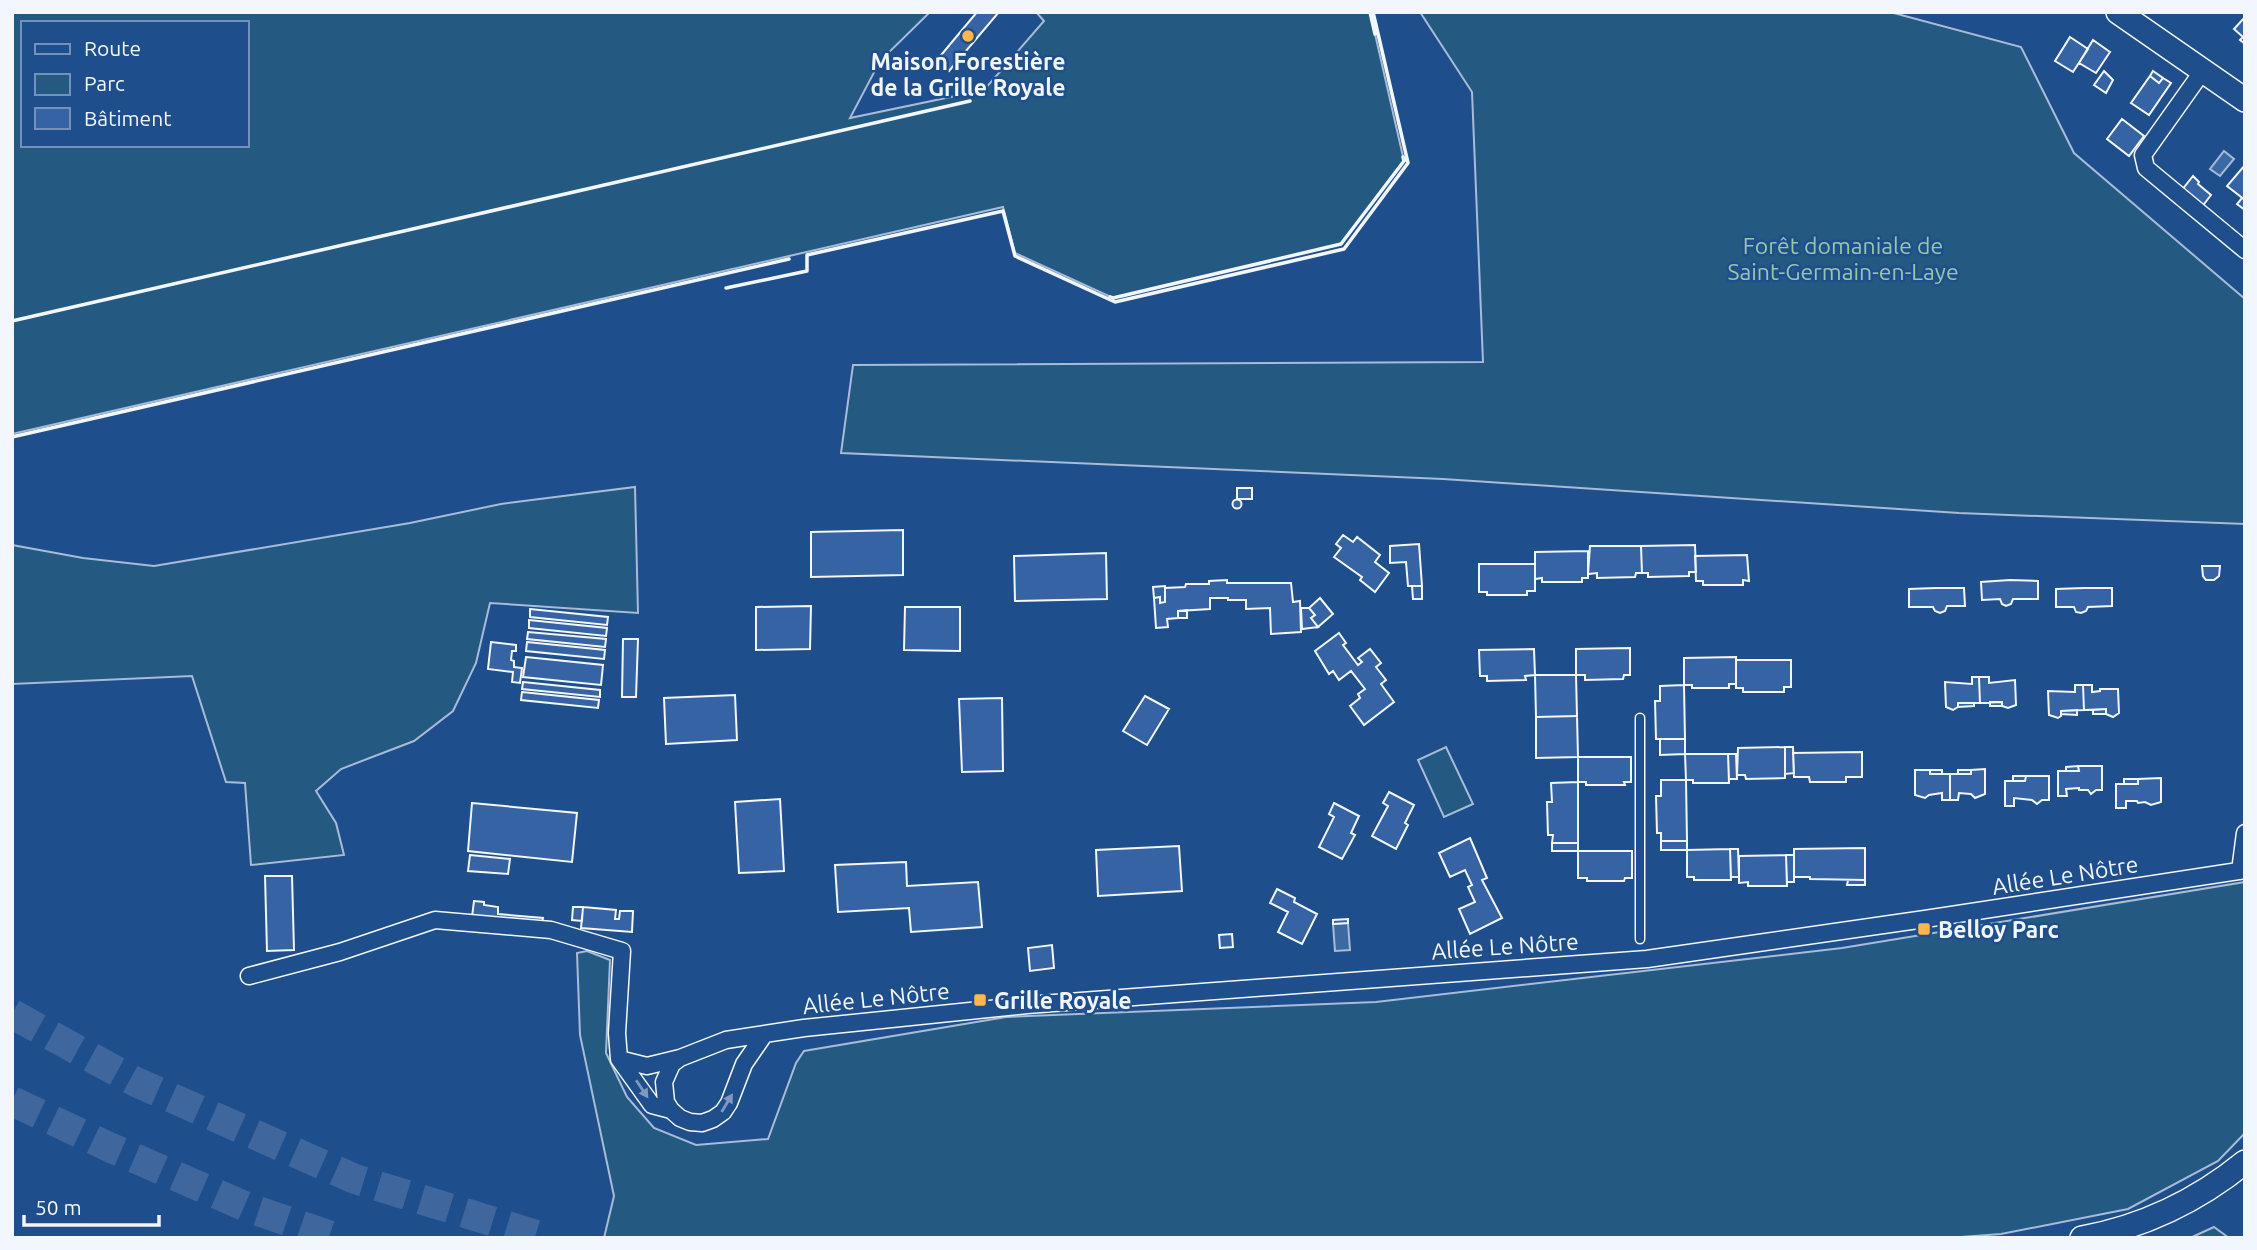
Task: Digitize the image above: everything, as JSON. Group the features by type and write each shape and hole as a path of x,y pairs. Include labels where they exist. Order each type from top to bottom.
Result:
{"main road":[{"path":"2118,12 2245,100"},
{"path":"2082,1238 2129,1226 2164,1213 2208,1189 2245,1162"}],"street":[{"path":"2202,72 2143,155 2146,168 2245,250"},
{"path":"2242,871 2245,833"},
{"name":"Allée Le Nôtre","path":"619,1059 647,1066 680,1058 726,1040 804,1028 1027,1005 1647,959 2242,871"},
{"path":"249,976 340,952 435,920 551,930 622,951 617,1033 619,1059 652,1105 671,1110"},
{"path":"680,1058 663,1082 666,1101 680,1118 702,1123 723,1112 744,1064 764,1035"}],"lane":[{"path":"1640,718 1640,939"}],"green space":[{"path":"12,12 930,12 880,61 850,118 984,90 1044,21 1036,12 1370,12 1404,161 1341,244 1113,298 1015,253 1003,207 12,434"},
{"name":"Forêt domaniale de Saint-Germain-en-Laye","path":"1420,12 1890,12 2021,47 2074,153 2245,299 2245,524 1959,513 1443,479 841,453 853,365 1483,362 1472,92"},
{"path":"635,487 638,613 490,603 476,663 453,711 414,741 341,769 316,791 336,823 344,855 251,865 245,783 226,782 192,676 12,684 12,545 83,558 154,566 410,523 501,504"},
{"path":"1446,747 1473,804 1444,817 1418,760"},
{"path":"2245,882 2245,1133 2218,1161 2128,1209 2001,1234 1947,1238 604,1238 614,1196 580,1035 577,953 587,951 610,960 606,1053 627,1097 654,1128 696,1145 768,1139 796,1063 804,1051 1006,1017 1376,1002 1842,948"},
{"path":"2214,1227 2229,1238 2190,1238"}],"shaded area":[{"path":"2224,151 2234,159 2220,176 2210,169"},
{"path":"1348,923 1350,950 1335,951 1333,924"}],"building":[{"name":"Maison Forestière de la Grille Royale","path":"977,12 999,12 949,71 937,60"},
{"path":"2245,17 2245,44 2240,40 2243,37 2234,29"},
{"path":"2070,37 2088,49 2073,72 2055,61"},
{"path":"2093,40 2110,52 2096,73 2079,63"},
{"path":"2104,71 2113,80 2106,93 2094,85"},
{"path":"2153,71 2163,78 2159,83 2150,76"},
{"path":"2150,76 2159,83 2163,78 2171,83 2149,115 2131,103"},
{"path":"2122,119 2144,136 2129,156 2107,139"},
{"path":"2245,165 2245,200 2227,186"},
{"path":"2193,176 2211,195 2201,208 2182,190"},
{"path":"2242,198 2245,200 2245,210 2237,204"},
{"path":"1237,488 1252,488 1252,499 1237,499"},
{"path":"1237,499 1242,504 1237,509 1232,504"},
{"path":"903,530 903,575 811,577 811,532"},
{"path":"1343,535 1353,542 1357,537 1380,555 1375,562 1389,573 1375,592 1360,580 1362,577 1334,557 1341,548 1336,544"},
{"path":"1419,544 1422,586 1408,586 1406,562 1390,563 1390,546"},
{"path":"1695,545 1696,572 1689,572 1689,576 1648,577 1648,573 1642,573 1641,546"},
{"path":"1590,546 1641,546 1642,573 1636,573 1635,577 1597,578 1597,573 1588,574"},
{"path":"1588,551 1588,578 1582,578 1582,582 1542,582 1542,578 1535,579 1535,552"},
{"path":"1106,553 1107,599 1015,601 1014,556"},
{"path":"1747,555 1749,581 1743,580 1743,585 1703,585 1703,581 1696,581 1695,556"},
{"path":"1479,564 1535,564 1535,591 1527,591 1527,595 1487,595 1487,592 1479,592"},
{"path":"2202,566 2220,566 2219,576 2214,580 2206,580"},
{"path":"1227,580 1227,583 1291,583 1293,602 1300,601 1301,632 1271,634 1270,608 1246,609 1246,600 1228,598 1210,598 1210,609 1178,611 1178,618 1167,619 1168,627 1156,628 1154,598 1160,597 1160,603 1165,602 1165,588"},
{"path":"2038,581 2038,599 2013,599 2011,604 2006,606 2000,599 1982,600 1981,582"},
{"path":"1165,586 1165,602 1160,603 1160,597 1154,598 1153,587"},
{"path":"1412,586 1422,586 1422,599 1413,599"},
{"path":"1964,588 1965,606 1947,606 1945,611 1940,613 1933,607 1909,607 1909,589"},
{"path":"2112,588 2112,606 2088,607 2081,613 2076,612 2074,607 2056,607 2056,589"},
{"path":"1320,598 1333,614 1318,627 1311,618 1315,615 1309,608"},
{"path":"811,606 810,649 756,650 756,607"},
{"path":"905,607 960,607 960,651 904,650"},
{"path":"1301,608 1309,608 1315,615 1311,618 1318,627 1302,629"},
{"path":"530,609 608,617 607,625 530,617"},
{"path":"1187,610 1187,618 1178,618 1178,611"},
{"path":"529,620 607,628 606,636 529,628"},
{"path":"528,632 606,639 605,647 527,639"},
{"path":"1339,633 1346,643 1343,645 1358,665 1362,662 1358,658 1370,649 1381,663 1376,667 1386,680 1381,684 1394,702 1364,725 1350,706 1360,698 1358,694 1365,689 1351,671 1339,680 1333,671 1329,674 1315,651"},
{"path":"623,639 638,639 636,697 622,697"},
{"path":"491,642 516,645 511,660 514,661 514,667 522,668 520,683 512,682 513,672 488,669"},
{"path":"527,642 605,650 604,659 526,651"},
{"path":"1630,648 1630,675 1624,675 1623,679 1585,680 1585,675 1576,675 1576,649"},
{"path":"1534,649 1535,675 1525,676 1526,680 1487,681 1487,676 1480,676 1479,650"},
{"path":"526,657 603,665 601,685 523,677"},
{"path":"1736,657 1736,684 1729,684 1729,688 1692,688 1692,685 1684,685 1684,658"},
{"path":"1736,660 1791,660 1791,687 1784,687 1784,692 1743,692 1743,688 1736,688"},
{"path":"1535,675 1576,675 1577,716 1536,717"},
{"path":"1972,677 1979,677 1980,703 1958,703 1958,707 1953,710 1946,707 1945,682 1972,684"},
{"path":"1979,677 1989,677 1989,683 2015,680 2016,705 2008,708 2002,706 2002,702 1980,703"},
{"path":"523,682 600,690 600,697 522,689"},
{"path":"1684,685 1685,739 1656,739 1655,701 1660,701 1660,686"},
{"path":"2075,685 2083,685 2084,710 2061,711 2058,718 2049,715 2048,691 2075,692"},
{"path":"2083,685 2092,685 2092,692 2118,689 2119,713 2113,717 2106,714 2106,709 2084,710"},
{"path":"522,692 599,700 598,708 521,700"},
{"path":"735,695 737,740 666,744 664,698"},
{"path":"1145,696 1169,709 1147,745 1123,731"},
{"path":"1002,698 1003,771 962,772 959,699"},
{"path":"1990,702 2002,702 2002,706 1990,706"},
{"path":"1958,703 1974,703 1974,706 1958,707"},
{"path":"2106,709 2106,714 2093,714 2093,710"},
{"path":"2077,710 2077,715 2061,714 2061,711"},
{"path":"1577,716 1578,757 1536,758 1536,717"},
{"path":"1660,739 1685,739 1685,754 1660,755"},
{"path":"1785,747 1793,747 1794,773 1785,774"},
{"path":"1785,747 1785,778 1746,779 1745,775 1737,775 1738,748"},
{"path":"1862,752 1862,777 1846,777 1846,782 1810,782 1809,777 1794,777 1793,753"},
{"path":"1685,754 1728,754 1729,783 1693,783 1693,780 1686,780"},
{"path":"1728,754 1736,754 1737,779 1729,779"},
{"path":"1578,757 1631,757 1631,782 1624,782 1625,785 1586,785 1586,782 1578,782"},
{"path":"2078,766 2102,766 2102,790 2091,794 2088,790 2079,788 2066,789 2067,796 2058,796 2058,771 2079,771"},
{"path":"2078,766 2079,771 2066,771 2066,767"},
{"path":"1985,769 1985,794 1975,798 1971,794 1959,793 1958,800 1950,800 1950,774 1971,774 1971,770"},
{"path":"1915,770 1930,770 1930,774 1950,774 1950,800 1942,800 1942,793 1925,798 1915,795"},
{"path":"1930,770 1942,770 1942,774 1930,774"},
{"path":"1958,770 1971,770 1971,774 1958,774"},
{"path":"2013,776 2026,776 2025,781 2013,781"},
{"path":"2026,776 2049,776 2049,800 2042,800 2037,804 2032,800 2014,798 2014,806 2005,806 2005,781 2025,781"},
{"path":"2161,778 2161,802 2151,805 2126,801 2126,808 2116,808 2116,784 2138,784 2138,779"},
{"path":"2124,779 2138,779 2138,784 2124,784"},
{"path":"1661,780 1686,780 1687,841 1661,841 1661,833 1657,833 1656,796 1661,796"},
{"path":"1578,782 1578,843 1552,843 1553,835 1548,835 1547,802 1552,802 1551,783"},
{"path":"1389,792 1414,805 1396,849 1372,836 1388,806 1383,803"},
{"path":"780,799 784,871 739,873 735,802"},
{"path":"472,803 577,813 572,862 468,851"},
{"path":"1334,803 1359,816 1351,833 1355,835 1342,859 1319,847 1334,817 1329,814"},
{"path":"1470,838 1487,878 1482,880 1502,918 1470,934 1459,909 1475,902 1468,887 1472,885 1465,870 1450,877 1439,853"},
{"path":"1661,841 1687,841 1687,850 1661,850"},
{"path":"1552,843 1578,843 1578,851 1552,851"},
{"path":"1179,846 1182,891 1098,896 1096,850"},
{"path":"1865,848 1865,880 1794,877 1794,849"},
{"path":"1730,849 1738,849 1739,877 1731,877"},
{"path":"1730,849 1731,880 1694,880 1694,877 1687,877 1687,850"},
{"path":"1578,851 1632,851 1632,878 1625,878 1624,881 1587,881 1587,878 1578,878"},
{"path":"470,855 510,859 508,874 468,871"},
{"path":"1786,855 1794,855 1794,882 1787,882"},
{"path":"1786,855 1787,886 1748,886 1748,882 1739,883 1739,856"},
{"path":"906,862 907,886 978,882 982,927 911,932 909,908 838,912 835,865"},
{"path":"265,876 292,876 294,950 267,951"},
{"path":"1848,880 1865,880 1865,885 1847,885"},
{"path":"1277,889 1317,914 1302,944 1278,932 1288,912 1270,903"},
{"path":"474,901 498,907 498,914 543,918 542,923 472,917"},
{"path":"573,907 583,907 582,921 572,920"},
{"path":"583,907 616,910 615,919 619,919 620,911 633,911 632,932 581,928"},
{"path":"1348,919 1348,923 1333,924 1333,920"},
{"path":"1232,934 1233,947 1220,948 1219,935"},
{"path":"1052,945 1054,968 1030,971 1028,948"}],"tunnel":[{"path":"12,1014 136,1082 355,1179 546,1238"},
{"path":"12,1101 249,1208 337,1238"}],"wall":[{"path":"1370,12 1375,34"},
{"path":"726,288 807,271 807,255 1003,211 1015,256 1115,302 1344,249 1408,163 1373,12"},
{"path":"12,321 970,101"},
{"path":"1110,297 1341,244 1404,161 1403,157"},
{"path":"12,437 789,259"}],"place":[{"name":"Maison Forestière de la Grille Royale","path":"968,36"},
{"name":"Belloy Parc","path":"1924,929"},
{"name":"Grille Royale","path":"980,1000"}]}
